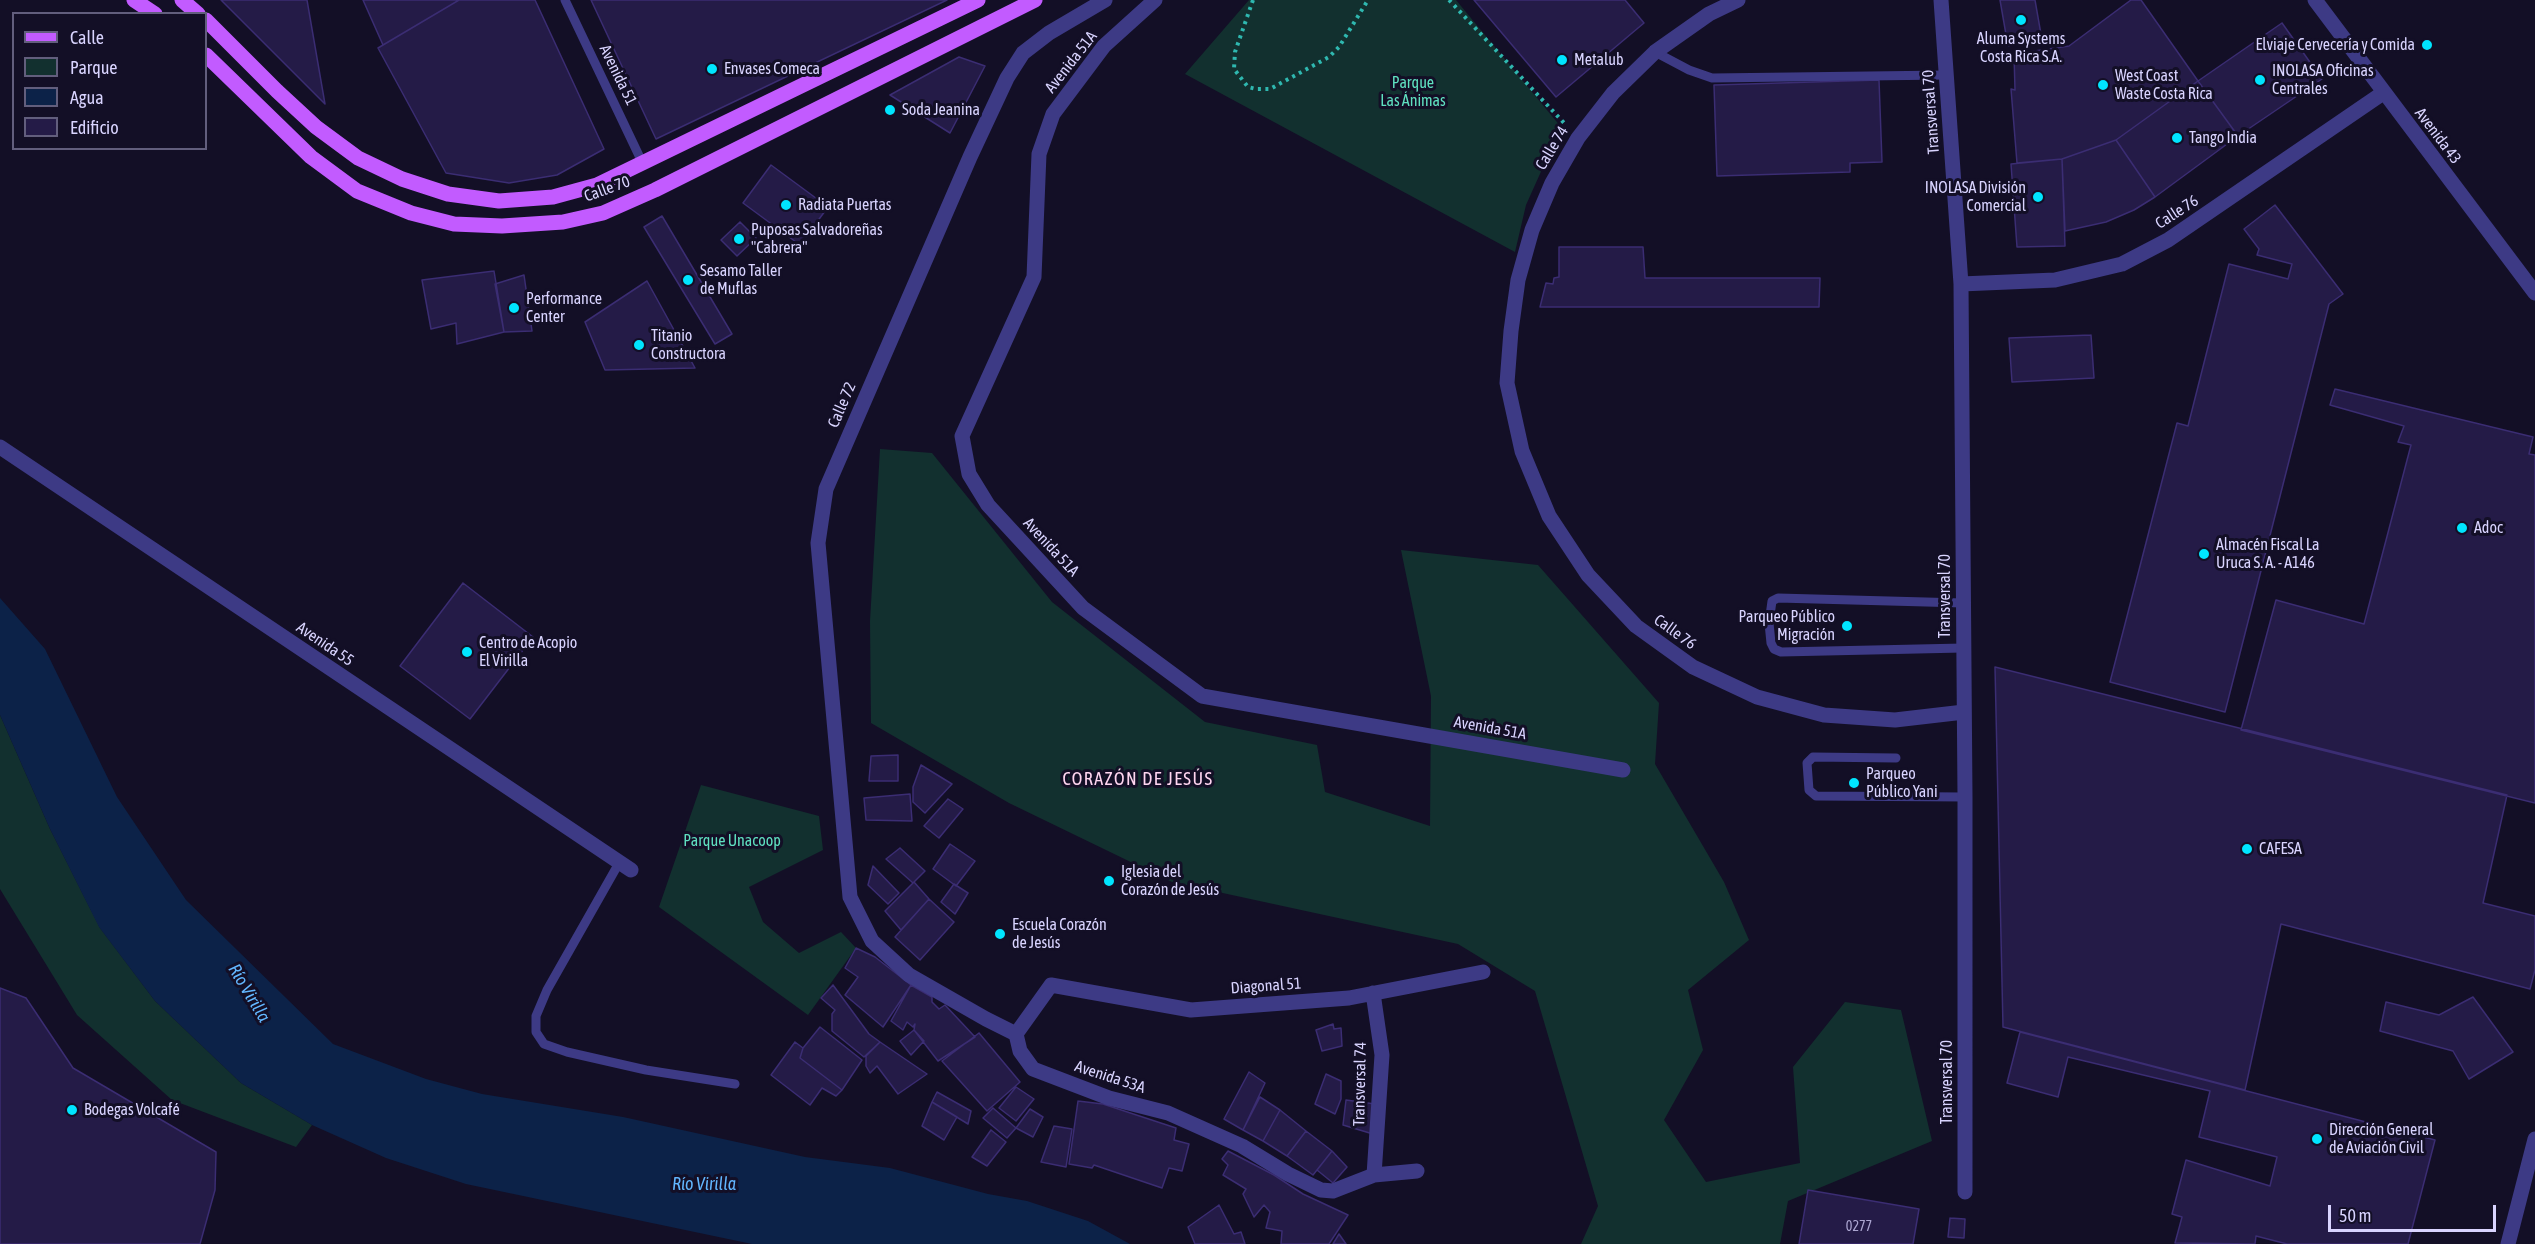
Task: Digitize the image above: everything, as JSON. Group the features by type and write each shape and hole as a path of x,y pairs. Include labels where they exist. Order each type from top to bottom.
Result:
{"main road":[{"path":"134,0 151,12"},
{"path":"182,0 196,12"},
{"name":"Calle 70","path":"207,21 316,127 358,158 402,179 448,194 499,201 553,197 597,185 978,0"},
{"name":"Calle 70","path":"207,56 310,157 357,191 411,213 443,221 502,226 563,222 603,213 655,190 1035,0"}],"street":[{"name":"Calle 72","path":"1016,1034 909,975 872,940 850,897 818,543 826,489 970,157 1007,78 1023,53 1049,33 1105,0"},
{"name":"Avenida 51A","path":"1155,0 1104,46 1053,114 1039,153 1034,277 962,436 969,474 988,505 1083,608 1202,696 1623,770"},
{"name":"Calle 74","path":"1507,383 1518,280 1532,230 1552,183 1578,138 1613,93 1655,52 1708,7 1738,0"},
{"name":"Transversal 70","path":"1941,0 1961,284 1965,1192"},
{"name":"Avenida 43","path":"2315,0 2535,293"},
{"name":"Calle 76","path":"1961,284 2055,280 2122,264 2168,240 2383,93"},
{"name":"Calle 76","path":"1507,383 1522,451 1549,516 1588,574 1636,626 1693,667 1757,697 1824,715 1894,720 1964,712"},
{"name":"Avenida 55","path":"0,447 625,867"},
{"name":"Diagonal 51","path":"1016,1034 1051,986 1191,1010 1348,998 1483,972"},
{"name":"Transversal 74","path":"1373,993 1382,1055 1374,1174"},
{"name":"Avenida 53A","path":"1016,1034 1020,1051 1033,1069 1109,1098 1168,1113 1242,1146 1321,1191 1333,1191 1374,1174 1417,1171"},
{"path":"2508,1244 2535,1139"}],"lane":[{"name":"Avenida 51","path":"565,0 643,164"},
{"path":"1655,52 1689,70 1712,78 1946,75"},
{"path":"1963,603 1778,597 1772,601 1769,623 1771,643 1774,649 1781,652 1963,648"},
{"path":"1896,758 1813,757 1807,763 1809,790 1816,796 1965,797"},
{"path":"625,867 547,990 536,1016 536,1032 544,1044 567,1052 646,1070 735,1084"}],"path":[{"path":"1253,0 1235,52 1234,69 1248,87 1270,89 1329,57 1339,47 1368,0"},
{"path":"1449,0 1578,138"}],"green space":[{"name":"Parque Las Ánimas","path":"1249,0 1456,0 1561,127 1526,205 1515,252 1185,74"},
{"path":"880,449 932,453 1052,602 1205,722 1317,745 1325,792 1430,826 1431,696 1401,550 1538,565 1659,703 1655,764 1724,882 1749,940 1688,990 1703,1050 1664,1120 1706,1182 1800,1163 1793,1067 1845,1002 1901,1010 1932,1141 1788,1201 1780,1244 1581,1244 1598,1206 1535,991 1458,944 1172,882 1009,803 871,723 870,621"},
{"path":"0,715 50,829 100,928 155,1001 241,1083 312,1125 296,1147 172,1100 77,1015 0,889"},
{"name":"Parque Unacoop","path":"701,785 819,816 823,850 749,887 763,922 799,953 841,932 856,948 808,1015 659,907"}],"water":[{"name":"Río Virilla","path":"0,598 45,649 117,797 186,900 333,1044 426,1079 482,1094 623,1117 805,1157 890,1168 988,1194 1027,1201 1088,1221 1130,1244 752,1244 466,1184 386,1158 312,1125 241,1083 155,1001 99,927 50,829 0,715"}],"building":[{"path":"221,0 307,0 325,104"},
{"path":"363,0 459,0 383,45"},
{"path":"459,0 535,0 604,149 557,175 509,183 446,173 378,48"},
{"name":"Envases Comeca","path":"591,0 947,0 656,139"},
{"name":"Metalub","path":"1474,0 1625,0 1644,23 1556,97"},
{"name":"Aluma Systems Costa Rica S.A.","path":"2000,0 2035,0 2042,40 2008,46"},
{"name":"West Coast Waste Costa Rica","path":"2131,0 2141,0 2198,81 2116,140 2062,159 2017,163 2011,89 2015,90 2014,54 2069,46"},
{"name":"INOLASA Oficinas Centrales","path":"2282,23 2322,79 2238,136 2198,81"},
{"path":"959,57 985,66 950,133 890,95"},
{"path":"1879,80 1882,162 1850,163 1850,172 1717,176 1714,85"},
{"name":"Tango India","path":"2198,81 2238,136 2155,197 2116,140"},
{"path":"2116,140 2155,197 2134,210 2106,222 2065,231 2062,159"},
{"name":"INOLASA División Comercial","path":"2062,159 2065,246 2017,247 2011,164"},
{"name":"Radiata Puertas","path":"771,165 828,207 800,245 743,203"},
{"name":"Almacén Fiscal La Uruca S. A. - A146","path":"2275,205 2343,294 2329,304 2225,712 2110,682 2177,423 2188,426 2229,264 2288,279 2292,264 2257,255 2259,249 2244,229"},
{"name":"Sesamo Taller de Muflas","path":"662,216 732,334 715,344 644,227"},
{"name":"Puposas Salvadoreñas \"Cabrera\"","path":"740,222 756,238 737,256 721,240"},
{"path":"1559,247 1643,247 1645,278 1820,278 1819,307 1540,307 1546,283 1553,284 1554,278 1559,277"},
{"path":"494,271 504,332 457,344 456,323 431,329 422,280"},
{"name":"Performance Center","path":"524,275 532,331 504,332 495,284"},
{"name":"Titanio Constructora","path":"647,281 695,368 605,370 585,322"},
{"path":"2091,335 2094,378 2012,382 2009,338"},
{"name":"Adoc","path":"2335,389 2533,437 2529,454 2535,455 2535,803 2241,730 2276,600 2364,624 2411,445 2398,442 2404,426 2330,405"},
{"name":"Centro de Acopio El Virilla","path":"463,583 533,637 470,719 400,666"},
{"name":"CAFESA","path":"1995,667 2507,795 2483,903 2535,916 2535,970 2530,989 2281,924 2245,1090 2003,1027"},
{"path":"898,755 898,781 869,781 871,756"},
{"path":"921,765 952,784 925,813 913,802 913,787"},
{"path":"910,794 912,821 866,820 864,798"},
{"path":"948,799 963,809 939,838 924,826"},
{"path":"950,844 975,861 956,886 933,869"},
{"path":"900,848 925,871 913,883 886,859"},
{"path":"873,866 899,893 888,904 868,885"},
{"path":"914,882 929,899 901,930 885,911"},
{"path":"954,884 968,893 955,914 941,902"},
{"path":"929,899 954,922 920,960 895,937"},
{"path":"856,948 875,957 911,985 883,1027 845,995 858,977 845,968"},
{"path":"833,985 869,1034 880,1042 864,1057 832,1031 832,1014 835,1010 821,998"},
{"path":"911,985 932,997 932,1002 939,1009 945,1005 975,1037 938,1061 914,1030 915,1024 913,1027 907,1022 903,1030 891,1021"},
{"name":"Bodegas Volcafé","path":"0,988 26,998 73,1068 216,1152 215,1190 200,1244 0,1244"},
{"path":"2473,997 2513,1052 2469,1079 2453,1051 2380,1031 2386,1002 2439,1015"},
{"path":"1333,1024 1334,1029 1341,1028 1342,1046 1322,1051 1316,1030"},
{"path":"820,1027 862,1060 842,1090 800,1058 803,1048"},
{"path":"914,1030 924,1041 911,1055 900,1041"},
{"name":"Dirección General de Aviación Civil","path":"2020,1032 2435,1140 2408,1244 2287,1244 2256,1236 2255,1244 2175,1243 2182,1217 2172,1214 2186,1160 2270,1186 2277,1157 2199,1137 2210,1091 2068,1057 2058,1097 2007,1083"},
{"path":"979,1033 1020,1082 987,1111 942,1061"},
{"path":"795,1042 803,1048 800,1058 842,1090 836,1096 822,1088 810,1105 771,1075"},
{"path":"880,1042 927,1074 898,1094 877,1066 870,1073 866,1066 866,1056"},
{"path":"1249,1072 1265,1083 1243,1130 1224,1119"},
{"path":"1326,1074 1341,1081 1341,1099 1335,1114 1315,1104"},
{"path":"1016,1087 1034,1099 1016,1121 999,1108"},
{"path":"937,1092 971,1111 968,1124 932,1102"},
{"path":"1260,1097 1280,1110 1263,1141 1243,1130"},
{"path":"1346,1100 1375,1104 1373,1134 1343,1125"},
{"path":"1078,1101 1103,1104 1176,1128 1174,1140 1189,1144 1182,1171 1169,1168 1162,1188 1094,1165 1092,1168 1069,1164"},
{"path":"932,1102 957,1117 944,1140 922,1126"},
{"path":"993,1108 1016,1128 1007,1138 983,1118"},
{"path":"1030,1109 1043,1117 1033,1137 1016,1128"},
{"path":"1280,1110 1306,1131 1287,1156 1263,1141"},
{"path":"1054,1126 1072,1129 1066,1167 1041,1162"},
{"path":"991,1130 1006,1142 987,1166 972,1157"},
{"path":"1306,1131 1332,1151 1313,1175 1287,1156"},
{"path":"1228,1151 1274,1175 1303,1194 1348,1215 1329,1244 1281,1244 1282,1231 1266,1228 1270,1212 1264,1205 1254,1217 1243,1194 1246,1189 1223,1175 1228,1165 1222,1159"},
{"path":"1332,1151 1347,1167 1333,1183 1317,1170"},
{"path":"1808,1190 1919,1209 1913,1244 1799,1244"},
{"path":"1219,1205 1234,1234 1241,1232 1245,1244 1195,1244 1188,1227"},
{"path":"1950,1218 1965,1219 1964,1238 1948,1237"},
{"path":"1339,1234 1346,1244 1333,1244"}],"place":[{"name":"Aluma Systems Costa Rica S.A.","path":"2021,20"},
{"name":"Elviaje Cervecería y Comida","path":"2427,45"},
{"name":"Metalub","path":"1562,60"},
{"name":"Envases Comeca","path":"712,69"},
{"name":"INOLASA Oficinas Centrales","path":"2260,80"},
{"name":"West Coast Waste Costa Rica","path":"2103,85"},
{"name":"Soda Jeanina","path":"890,110"},
{"name":"Tango India","path":"2177,138"},
{"name":"INOLASA División Comercial","path":"2038,197"},
{"name":"Radiata Puertas","path":"786,205"},
{"name":"Puposas Salvadoreñas \"Cabrera\"","path":"739,239"},
{"name":"Sesamo Taller de Muflas","path":"688,280"},
{"name":"Performance Center","path":"514,308"},
{"name":"Titanio Constructora","path":"639,345"},
{"name":"Adoc","path":"2462,528"},
{"name":"Almacén Fiscal La Uruca S. A. - A146","path":"2204,554"},
{"name":"Parqueo Público Migración","path":"1847,626"},
{"name":"Centro de Acopio El Virilla","path":"467,652"},
{"name":"Parqueo Público Yani","path":"1854,783"},
{"name":"CAFESA","path":"2247,849"},
{"name":"Iglesia del Corazón de Jesús","path":"1109,881"},
{"name":"Escuela Corazón de Jesús","path":"1000,934"},
{"name":"Bodegas Volcafé","path":"72,1110"},
{"name":"Dirección General de Aviación Civil","path":"2317,1139"}],"district":[{"name":"CORAZÓN DE JESÚS","path":"1138,779"}]}
